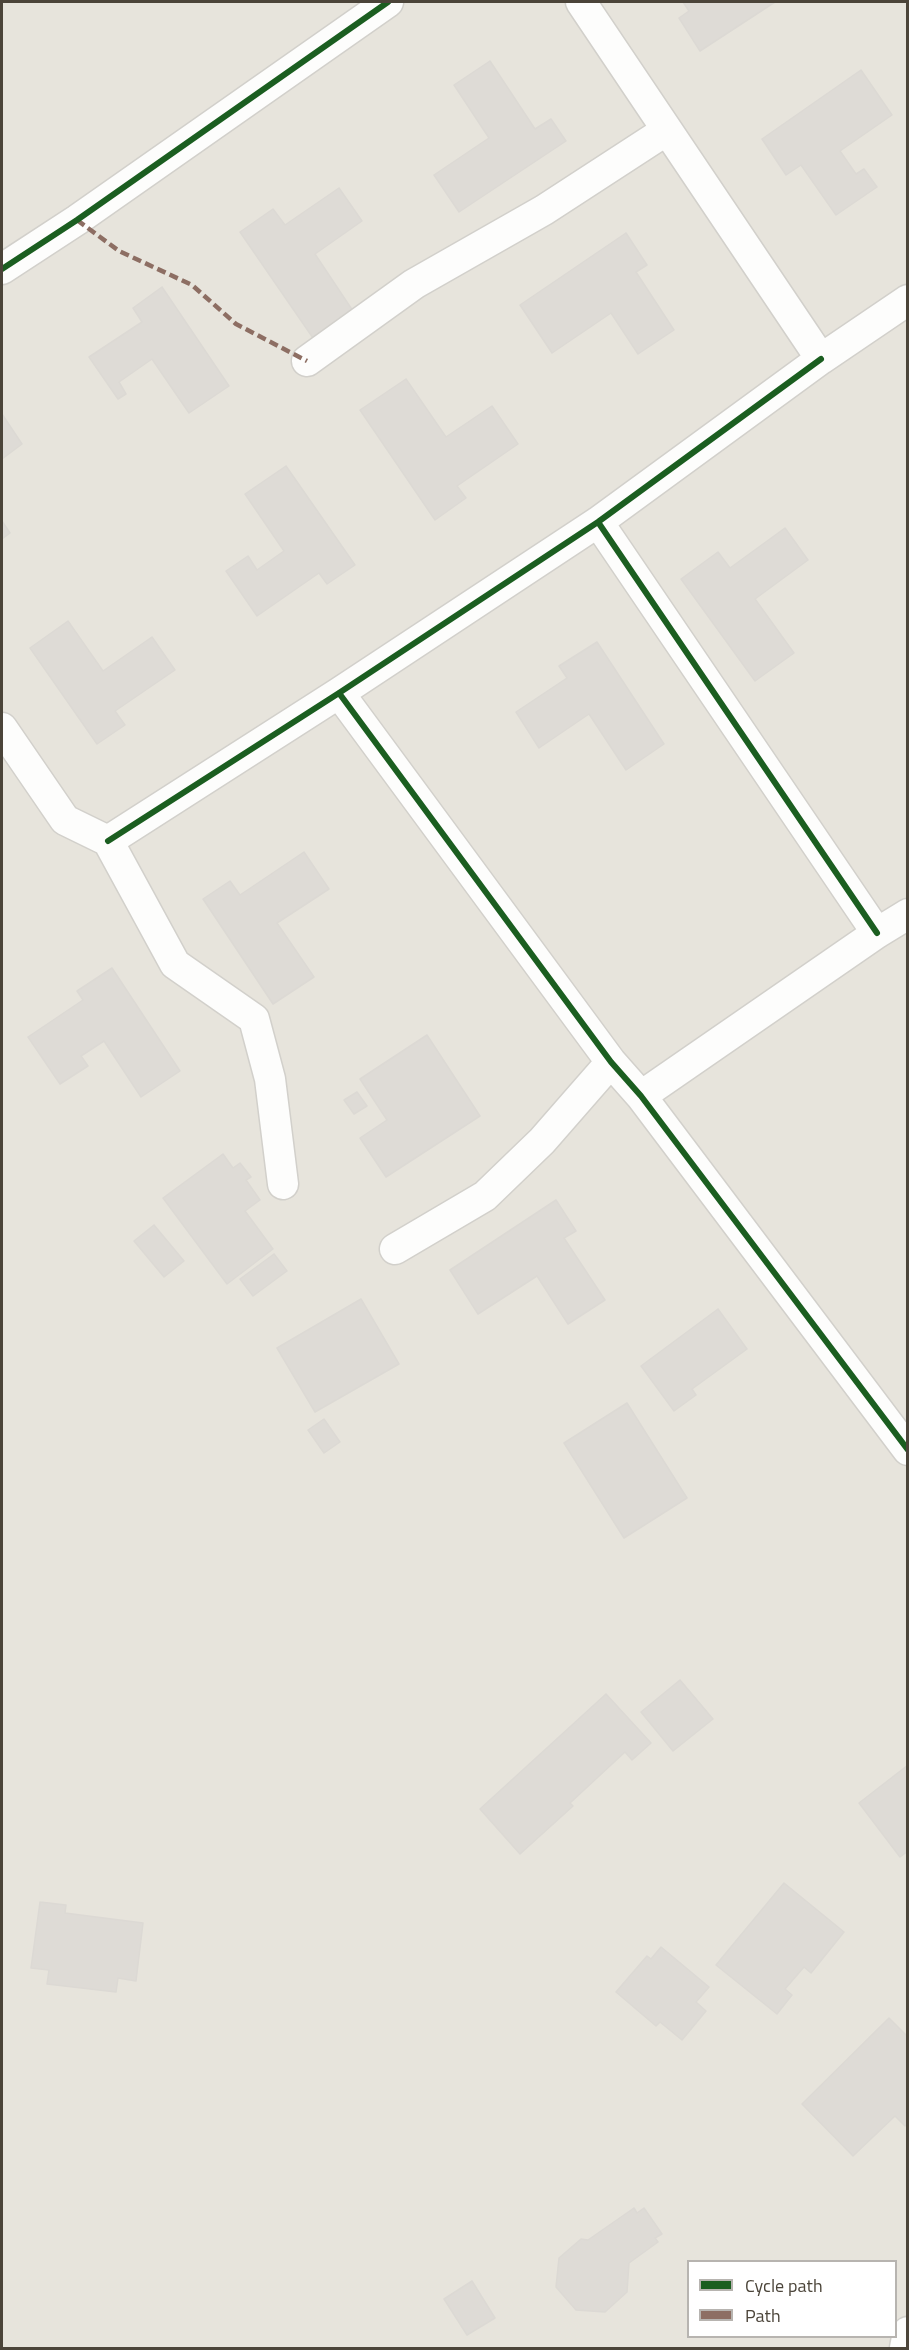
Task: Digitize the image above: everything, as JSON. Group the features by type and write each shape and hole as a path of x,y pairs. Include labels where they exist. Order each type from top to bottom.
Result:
{"street":[{"path":"2,269 77,220 388,2"},
{"path":"581,2 821,359"},
{"path":"307,361 414,284 544,210 667,130"},
{"path":"108,841 339,693 598,522 821,359 908,300"},
{"path":"598,522 877,933"},
{"path":"339,693 611,1062 641,1096 908,1450"},
{"path":"2,728 65,820 108,841 175,964 254,1020 270,1079 283,1184"},
{"path":"641,1096 908,914"},
{"path":"395,1249 485,1196 542,1141 611,1062"},
{"path":"905,2349 908,2332"}],"shaded area":[{"path":"2,2 907,2 907,2348 2,2348"}],"building":[{"path":"683,2 775,2 700,51 679,18 689,11"},
{"path":"490,61 535,129 551,119 566,141 459,212 434,175 489,138 454,85"},
{"path":"861,70 892,115 840,151 856,174 864,169 877,187 836,215 801,165 786,175 762,139"},
{"path":"339,188 362,221 315,254 353,311 313,338 240,232 273,209 285,225"},
{"path":"626,233 647,265 636,272 674,330 638,354 611,313 552,353 520,305"},
{"path":"162,287 229,386 189,413 152,359 119,382 126,394 118,399 89,357 142,322 133,308"},
{"path":"406,379 446,437 492,406 518,444 457,486 466,498 435,520 360,410"},
{"path":"2,414 22,444 2,459"},
{"path":"286,466 355,565 327,584 319,573 257,616 226,571 248,556 257,570 284,551 245,494"},
{"path":"2,521 10,533 2,539"},
{"path":"785,528 808,560 755,599 794,653 755,681 681,579 718,552 730,568"},
{"path":"68,621 103,671 152,637 175,670 115,711 125,725 97,744 30,648"},
{"path":"597,642 664,744 626,770 589,714 539,748 516,712 567,678 559,666"},
{"path":"304,852 329,889 277,923 314,977 273,1004 203,899 230,881 240,895"},
{"path":"112,968 180,1071 141,1097 104,1041 81,1056 88,1066 60,1084 28,1037 83,1000 77,991"},
{"path":"427,1035 480,1116 386,1177 360,1138 387,1120 360,1079"},
{"path":"357,1092 367,1106 354,1114 344,1100"},
{"path":"223,1154 233,1168 240,1163 251,1177 246,1180 260,1200 245,1211 273,1249 227,1284 163,1198"},
{"path":"556,1200 576,1231 564,1238 605,1300 568,1324 537,1276 478,1314 450,1270"},
{"path":"154,1225 184,1261 164,1277 134,1241"},
{"path":"274,1254 287,1271 253,1296 240,1279"},
{"path":"361,1299 399,1364 315,1412 277,1348"},
{"path":"718,1309 747,1349 692,1389 696,1395 674,1411 641,1366"},
{"path":"627,1403 687,1498 624,1538 564,1443"},
{"path":"324,1419 340,1442 324,1453 308,1430"},
{"path":"680,1680 713,1719 673,1751 641,1712"},
{"path":"606,1694 651,1743 632,1760 625,1752 570,1803 573,1806 520,1854 480,1809"},
{"path":"908,1765 908,1851 900,1857 859,1803"},
{"path":"784,1883 844,1932 811,1973 804,1967 785,1989 792,1995 777,2014 716,1965"},
{"path":"40,1902 66,1905 65,1913 143,1923 136,1981 118,1978 116,1992 47,1984 49,1970 31,1968"},
{"path":"661,1947 709,1987 696,2002 706,2011 682,2040 660,2022 656,2026 616,1992 647,1956 651,1959"},
{"path":"889,2018 908,2037 908,2124 905,2126 895,2116 853,2156 802,2104"},
{"path":"634,2208 637,2213 644,2208 662,2234 655,2238 658,2242 629,2263 627,2292 605,2312 576,2310 556,2287 559,2258 581,2239 588,2240"},
{"path":"472,2281 495,2318 467,2335 444,2299"}],"marked path":[{"path":"77,220 119,251 192,285 236,324 307,361"}],"cycle path":[{"path":"2,269 77,220 388,2"},
{"path":"108,841 339,693 598,522 821,359"},
{"path":"598,522 877,933"},
{"path":"339,693 611,1062 641,1096 908,1450"}]}
